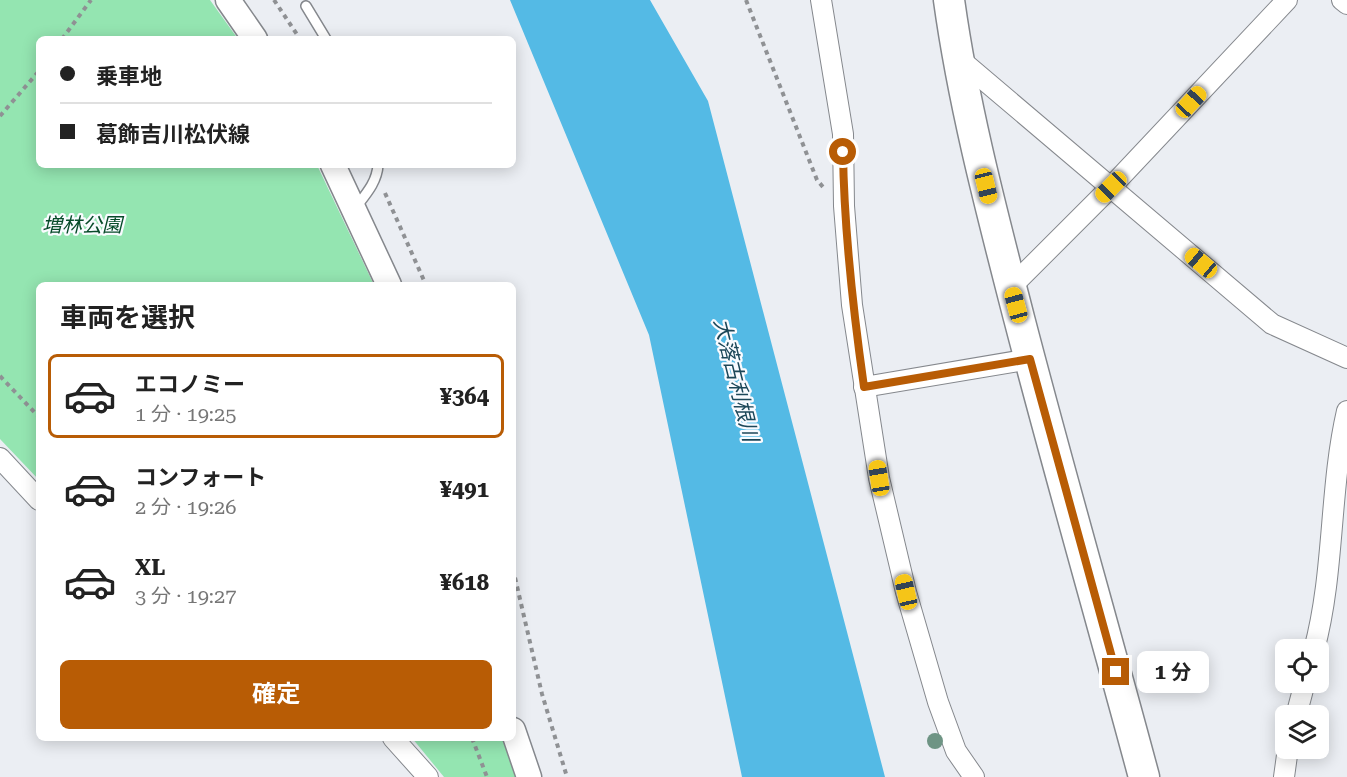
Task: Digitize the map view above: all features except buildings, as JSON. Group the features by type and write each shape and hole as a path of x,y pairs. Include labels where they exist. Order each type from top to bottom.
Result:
{"main road":[{"path":"949,0 957,57 1011,287 1144,777"}],"street":[{"path":"228,0 253,36"},
{"path":"821,0 843,134 844,206 852,305 879,478 906,592 938,702 956,751 974,777"},
{"path":"1011,287 1111,187 1287,0"},
{"path":"1342,0 1347,4"},
{"path":"957,57 1272,324 1347,358"},
{"path":"335,168 388,282"},
{"path":"864,387 1030,359"},
{"path":"1317,639 1334,524 1338,448 1347,411"},
{"path":"0,458 36,497"},
{"path":"516,739 529,777"},
{"path":"396,741 428,777"},
{"path":"1284,777 1286,759"}],"lane":[{"path":"306,6 324,36"},
{"path":"355,208 377,169"}],"path":[{"path":"64,36 91,0"},
{"path":"274,0 298,36"},
{"path":"746,0 817,180 844,206"},
{"path":"0,116 36,74"},
{"path":"377,169 425,282"},
{"path":"0,376 36,414"},
{"path":"516,582 542,694 567,777"},
{"path":"473,741 487,777"}],"green space":[{"name":"増林公園","path":"0,0 210,0 236,36 36,36 36,168 318,168 373,282 36,282 36,477 0,439"},
{"path":"414,741 503,741 516,777 444,777"}],"water":[{"name":"大落古利根川","path":"510,0 650,0 708,101 885,777 742,777 649,335"}],"route":[{"path":"843,152 844,206 852,305 864,387 1030,359 1116,672"}]}
